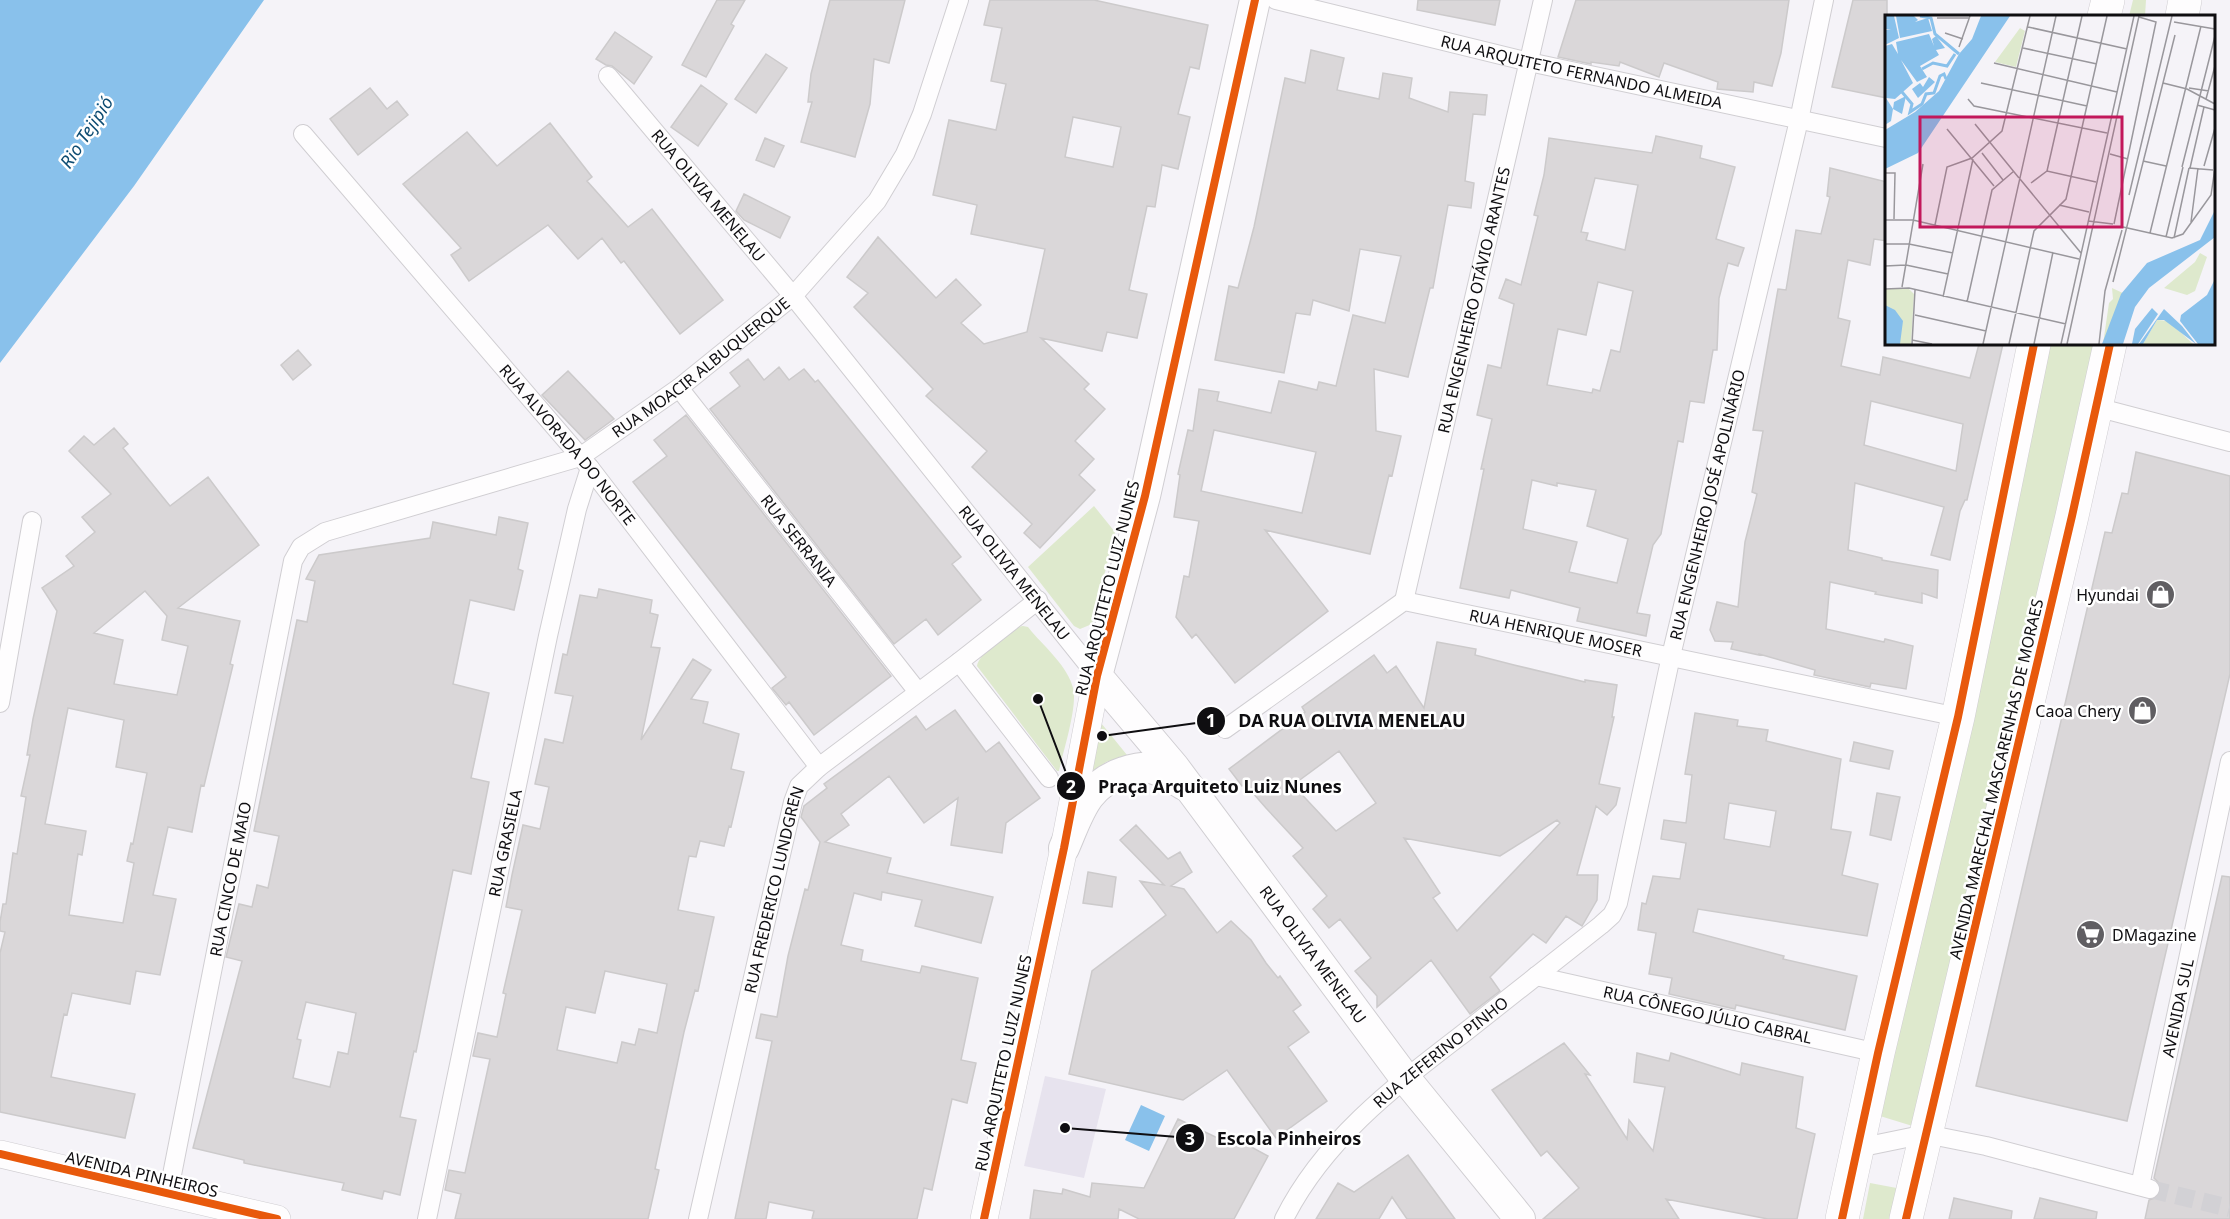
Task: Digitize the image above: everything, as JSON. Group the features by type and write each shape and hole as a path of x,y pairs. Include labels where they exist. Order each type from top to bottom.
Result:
{"highway":[{"path":"2104,15 2108,0"},
{"path":"2182,15 2185,0"},
{"path":"1842,1219 1878,1053 1958,717 2034,345"},
{"name":"AVENIDA MARECHAL MASCARENHAS DE MORAES","path":"1906,1219 2110,345"}],"main road":[{"name":"RUA ARQUITETO LUIZ NUNES","path":"984,1219 1064,848 1097,676 1145,496 1255,0"},
{"name":"RUA OLIVIA MENELAU","path":"1097,676 1189,788 1405,1078 1520,1219"},
{"path":"1064,848 1083,804 1094,788 1108,777 1130,770 1151,768 1189,788"},
{"name":"AVENIDA PINHEIROS","path":"0,1154 277,1219"}],"street":[{"name":"RUA MOACIR ALBUQUERQUE","path":"293,561 302,547 325,532 585,462 793,296 877,201 905,154 922,114 959,0"},
{"name":"RUA ARQUITETO FERNANDO ALMEIDA","path":"1276,0 1529,62 1885,138"},
{"name":"RUA ENGENHEIRO OTÁVIO ARANTES","path":"1404,601 1543,0"},
{"name":"RUA ENGENHEIRO JOSÉ APOLINÁRIO","path":"1536,976 1601,925 1612,915 1618,903 1671,656 1799,120 1824,0"},
{"name":"RUA OLIVIA MENELAU","path":"608,76 793,296 1097,676"},
{"name":"RUA ALVORADA DO NORTE","path":"303,134 585,462 819,767"},
{"name":"RUA SERRANIA","path":"679,388 918,692"},
{"path":"2096,407 2230,442"},
{"name":"RUA GRASIELA","path":"427,1219 585,462"},
{"path":"0,703 32,521"},
{"name":"RUA CINCO DE MAIO","path":"168,1195 293,561"},
{"name":"RUA FREDERICO LUNDGREN","path":"698,1219 793,802 799,786 819,767 1038,600"},
{"name":"RUA HENRIQUE MOSER","path":"1404,601 1958,717"},
{"path":"1225,729 1404,601"},
{"path":"959,662 1048,778"},
{"name":"AVENIDA SUL","path":"1926,1134 1986,1146 2145,1187 2230,761"},
{"name":"RUA CÔNEGO JÚLIO CABRAL","path":"1536,976 1878,1053"},
{"name":"RUA ZEFERINO PINHO","path":"1284,1219 1321,1159 1375,1103 1536,976"},
{"path":"1858,1148 1926,1134"}],"shaded area":[{"path":"1045,1076 1106,1089 1084,1178 1024,1166"}],"green space":[{"path":"2133,0 2146,0 2145,15 2129,15"},
{"path":"2048,345 2094,345 1919,1128 1880,1116"},
{"path":"1094,506 1115,532 1092,624 1080,629 1074,626 1028,567"},
{"path":"1023,626 1028,627 1056,658 1073,688 1072,717 1059,771 977,666 983,655 996,642 1011,631"},
{"path":"1097,718 1127,755 1106,762 1086,777"},
{"path":"1870,1183 1902,1189 1895,1219 1863,1219"}],"water":[{"name":"Rio Tejipió","path":"0,0 264,0 134,186 0,363"},
{"path":"1141,1105 1165,1116 1149,1151 1125,1140"}],"building":[{"path":"717,0 745,0 731,24 734,26 706,77 682,65"},
{"path":"830,0 905,0 889,63 874,59 870,104 855,157 801,142 812,102 808,102 811,74"},
{"path":"990,0 1094,0 1208,25 1199,69 1190,67 1178,114 1190,117 1178,169 1162,165 1155,207 1147,206 1129,290 1147,294 1137,338 1107,332 1102,351 1041,338 1089,384 1084,389 1105,409 1075,441 1094,459 1079,475 1095,490 1040,548 1024,533 1032,524 972,467 987,451 926,396 933,389 854,307 868,293 847,277 878,237 936,298 956,279 981,305 961,323 984,344 1027,332 1045,249 971,234 977,205 933,195 949,120 996,130 1006,84 991,81 1002,28 984,25","holes":["1073,117 1121,127 1113,167 1065,157"]},
{"path":"1418,0 1500,0 1495,25 1417,10"},
{"path":"1576,0 1789,0 1781,53 1772,86 1754,82 1753,92 1717,89 1718,82 1664,63 1659,77 1620,62 1619,66 1591,62 1591,64 1558,57"},
{"path":"1853,0 1887,0 1885,98 1832,87"},
{"path":"615,32 652,57 634,84 612,66 596,59"},
{"path":"1311,50 1344,58 1337,90 1379,99 1383,73 1412,78 1409,98 1448,112 1450,92 1487,95 1485,115 1473,114 1465,181 1474,183 1471,208 1448,205 1433,288 1430,288 1408,377 1374,369 1376,431 1401,436 1370,554 1265,530 1328,611 1235,683 1196,634 1192,638 1176,617 1184,576 1189,577 1199,521 1174,517 1180,475 1178,474 1188,430 1193,431 1199,389 1219,392 1217,401 1271,413 1279,381 1317,390 1319,382 1336,386 1353,315 1385,323 1401,256 1360,249 1349,311 1313,300 1310,315 1296,313 1284,373 1215,360 1229,286 1238,288 1254,227 1285,78 1305,83","holes":["1214,430 1316,452 1302,513 1201,491"]},
{"path":"766,54 787,68 756,113 735,99"},
{"path":"701,85 727,104 698,146 671,127"},
{"path":"370,88 387,109 397,101 408,115 358,155 330,119"},
{"path":"550,123 592,177 587,181 628,227 652,209 723,300 680,334 624,261 621,263 602,238 578,259 548,225 469,281 451,255 461,248 403,184 467,132 497,166"},
{"path":"1656,136 1702,146 1700,158 1735,167 1716,239 1744,248 1738,266 1728,263 1719,298 1717,350 1713,350 1704,403 1690,401 1683,442 1678,441 1661,534 1653,545 1637,613 1650,615 1646,636 1577,621 1580,608 1511,590 1509,598 1460,588 1492,419 1477,415 1488,365 1501,368 1514,304 1499,298 1506,279 1521,285 1538,216 1534,215 1544,175 1549,138 1652,153","holes":["1595,178 1638,185 1625,250 1586,240 1588,233 1581,232","1598,282 1633,291 1620,352 1611,350 1600,391 1593,389 1592,393 1547,385 1558,329 1586,335","1532,480 1557,486 1557,483 1596,490 1587,526 1628,539 1617,583 1569,572 1577,542 1523,529"]},
{"path":"765,138 784,146 774,167 756,160"},
{"path":"1830,168 1885,182 1885,241 1874,239 1870,265 1848,260 1838,318 1850,321 1841,366 1880,375 1883,357 1970,378 1979,345 2003,345 1967,500 1960,511 1950,560 1931,555 1944,507 1855,483 1848,550 1882,558 1882,560 1938,570 1937,598 1922,593 1922,603 1830,582 1826,629 1913,646 1906,689 1871,683 1870,687 1814,675 1815,670 1759,654 1731,649 1733,642 1715,641 1710,630 1717,602 1738,607 1745,542 1757,494 1752,492 1763,431 1753,430 1778,289 1786,290 1796,230 1821,234 1830,197 1827,196","holes":["1871,401 1963,424 1956,471 1864,445"]},
{"path":"744,194 790,217 780,238 744,220 736,211"},
{"path":"298,350 311,365 293,380 281,365"},
{"path":"748,359 764,380 779,367 789,380 804,369 815,382 818,380 961,557 952,564 981,600 938,635 926,619 894,644 710,409 740,386 730,373"},
{"path":"568,371 614,419 585,440 542,395"},
{"path":"686,415 891,676 814,735 789,702 786,705 772,688 786,677 633,482 667,456 654,440"},
{"path":"114,428 128,444 123,448 170,506 208,477 259,545 178,608 240,621 230,664 233,665 204,786 201,785 192,832 168,827 153,895 176,899 160,975 136,971 130,1004 72,993 67,1015 64,1014 51,1077 135,1094 125,1138 0,1112 0,953 5,932 0,931 0,922 3,904 6,904 13,853 17,854 26,797 21,796 30,755 27,755 57,611 42,588 74,566 66,556 95,532 82,517 111,494 69,451 84,436 94,445","holes":["145,591 167,616 162,640 188,646 177,695 114,684 123,640 94,633","68,708 124,720 116,767 147,773 133,844 131,843 127,861 134,863 123,923 69,915 78,854 82,855 86,831 45,824"]},
{"path":"2136,452 2230,476 2230,674 2127,1121 1976,1086 2105,532 2112,533 2122,493 2128,494"},
{"path":"499,517 528,523 518,569 523,571 514,610 470,600 453,684 489,693 471,778 489,782 471,874 453,870 416,1052 414,1051 400,1117 416,1120 400,1195 384,1191 382,1199 342,1190 344,1183 244,1163 244,1160 193,1148 242,961 226,957 239,904 252,907 257,885 268,888 279,836 254,831 297,620 307,622 315,581 306,579 319,555 430,538 433,522 496,535","holes":["306,1002 356,1013 348,1054 338,1052 330,1087 293,1078 301,1040 297,1039"]},
{"path":"599,589 652,600 650,613 658,615 651,647 660,648 641,740 693,659 711,670 691,699 708,702 703,723 739,734 731,769 744,772 731,827 729,826 724,846 700,841 696,857 689,856 678,910 714,917 698,991 695,990 684,1032 655,1169 659,1170 648,1219 455,1219 461,1194 445,1190 449,1170 465,1173 490,1059 473,1056 478,1033 497,1037 506,994 503,993 522,910 506,907 523,825 540,829 549,787 535,784 545,739 563,743 573,696 555,693 563,654 567,655 580,595 597,598","holes":["605,971 667,984 657,1033 639,1029 635,1045 622,1042 617,1063 557,1050 566,1007 595,1013"]},
{"path":"1437,642 1476,649 1475,655 1585,682 1585,680 1617,685 1612,717 1614,717 1599,784 1620,788 1616,805 1607,815 1596,806 1577,875 1598,875 1597,900 1582,926 1566,916 1546,943 1533,934 1490,977 1500,991 1470,1014 1431,960 1377,1007 1377,996 1355,971 1371,958 1340,919 1329,928 1313,909 1327,896 1293,856 1303,848 1245,784 1242,786 1229,769 1305,712 1302,707 1374,655 1387,673 1396,666 1424,708","holes":["1339,751 1376,803 1336,831 1293,785","1557,820 1560,823 1457,931 1433,898 1440,893 1404,838 1500,856"]},
{"path":"955,710 986,752 999,742 1040,798 1006,823 1002,853 951,845 958,798 924,823 889,776 841,814 849,825 825,842 891,858 887,873 993,897 981,943 915,926 922,900 882,892 881,900 854,893 841,945 863,950 861,961 920,973 922,966 978,978 961,1060 976,1063 967,1103 952,1099 932,1190 924,1188 917,1219 812,1219 814,1211 769,1202 766,1219 735,1219 772,1041 756,1038 761,1014 777,1017 788,956 820,842 801,817 804,806 827,788 824,784 916,716 926,730"},
{"path":"1695,713 1738,720 1737,726 1768,730 1766,741 1841,759 1831,829 1851,832 1842,875 1878,884 1867,936 1698,909 1693,932 1784,956 1783,959 1857,976 1845,1030 1736,1005 1735,1009 1669,994 1672,978 1649,974 1656,933 1638,930 1642,903 1646,904 1653,876 1680,879 1686,843 1661,839 1664,820 1686,823 1692,775 1685,774","holes":["1729,803 1776,811 1770,847 1724,839"]},
{"path":"1854,742 1893,751 1889,769 1850,761"},
{"path":"1877,793 1900,797 1891,840 1870,835"},
{"path":"1136,825 1168,859 1180,852 1192,872 1171,886 1184,889 1217,933 1231,921 1251,940 1266,963 1278,978 1280,976 1301,1005 1293,1011 1309,1032 1288,1047 1327,1101 1276,1138 1227,1070 1183,1100 1069,1074 1092,971 1166,915 1140,881 1164,885 1120,840"},
{"path":"1088,872 1116,877 1112,907 1083,903"},
{"path":"2222,876 2230,877 2230,1219 2145,1219 2149,1200 2158,1197 2161,1191 2161,1185 2154,1178"},
{"path":"1564,1043 1590,1075 1585,1074 1627,1139 1629,1120 1653,1151 1665,1087 1634,1082 1637,1053 1669,1061 1671,1053 1740,1075 1742,1063 1803,1077 1796,1128 1815,1134 1797,1219 1768,1219 1666,1199 1679,1219 1543,1219 1579,1188 1547,1151 1541,1156 1492,1090"},
{"path":"1178,1119 1230,1144 1233,1137 1268,1156 1234,1219 1139,1219 1119,1209 1118,1219 1030,1219 1034,1190 1062,1194 1063,1189 1090,1197 1092,1183 1144,1188"},
{"path":"1408,1155 1455,1219 1407,1219 1392,1197 1379,1219 1316,1219 1338,1183 1354,1192"},
{"path":"1954,1198 2012,1211 2011,1219 1949,1219"},
{"path":"2040,1198 2097,1212 2096,1219 2034,1219"}],"tunnel":[{"path":"2150,1189 2230,1208"}],"cycle path":[{"path":"984,1219 1064,848 1097,676 1145,496 1255,0"},
{"path":"1842,1219 1878,1053 1958,717 2034,345"},
{"path":"1906,1219 2072,516 2110,345"},
{"path":"0,1154 277,1219"}],"place":[{"name":"Hyundai","path":"2160,595"},
{"name":"Praça Arquiteto Luiz Nunes","path":"1038,699"},
{"name":"Caoa Chery","path":"2142,711"},
{"name":"DA RUA OLIVIA MENELAU","path":"1102,736"},
{"name":"DMagazine","path":"2091,935"},
{"name":"Escola Pinheiros","path":"1065,1128"}]}
